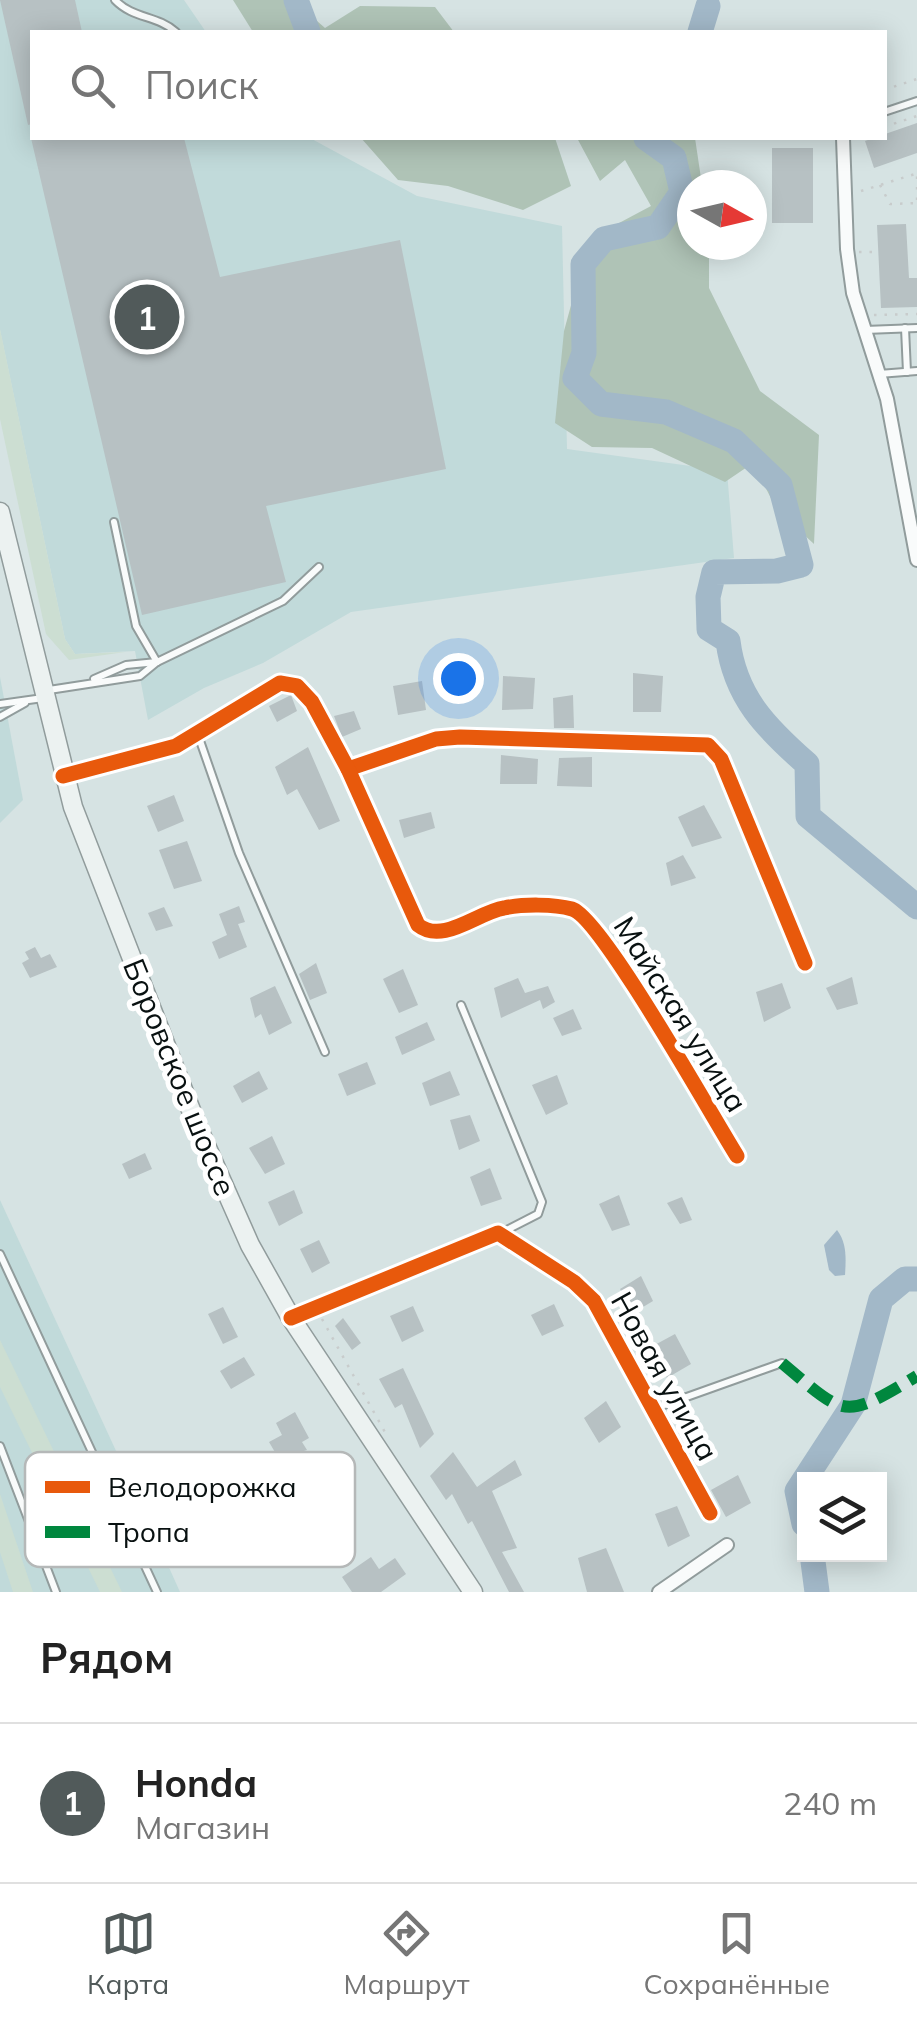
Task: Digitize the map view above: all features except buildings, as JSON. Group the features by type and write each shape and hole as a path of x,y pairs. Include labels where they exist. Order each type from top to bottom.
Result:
{"main road":[{"name":"Боровское шоссе","path":"0,512 63,776 196,1123 250,1244 291,1318 472,1592"}],"street":[{"path":"843,140 847,250 896,436 917,560"},
{"name":"Майская улица","path":"197,734 280,683 304,692 348,769 424,929 440,932 500,908 572,909 583,914 609,948 737,1156"},
{"path":"63,776 176,746 197,734"},
{"path":"348,769 448,738 708,745 721,758 805,963"},
{"path":"291,1318 492,1233 500,1234"},
{"name":"Новая улица","path":"500,1234 574,1282 594,1301 710,1513"},
{"path":"659,1592 727,1545"}],"lane":[{"path":"115,0 131,14 163,22 173,30"},
{"path":"887,111 917,101"},
{"path":"905,328 907,372"},
{"path":"865,330 917,328"},
{"path":"878,374 917,372"},
{"path":"114,522 136,626 157,662"},
{"path":"93,680 140,676 157,662 283,601 318,567"},
{"path":"0,717 43,694 126,666 157,662"},
{"path":"0,704 25,703"},
{"path":"197,734 238,853 324,1052"},
{"path":"461,1005 542,1202 538,1214 500,1234"},
{"path":"0,1254 92,1452"},
{"path":"654,1409 782,1363"},
{"path":"0,1446 25,1511"},
{"path":"46,1567 56,1592"},
{"path":"145,1567 157,1592"}],"path":[{"path":"887,89 917,79"},
{"path":"887,126 917,116"},
{"path":"854,193 916,171 917,202 890,204 880,185"},
{"path":"858,259 858,252 876,252"},
{"path":"868,303 877,316 917,314"}],"shaded area":[{"path":"0,0 184,0 205,30 30,30 30,140 314,140 417,196 562,226 567,449 727,471 734,558 351,612 263,663 204,688 148,720 135,651 75,654 65,639 0,330"},
{"path":"0,677 23,800 0,823"},
{"path":"0,1200 117,1452 25,1452 25,1567 169,1567 180,1592 0,1592"},
{"path":"837,1230 846,1257 845,1275 835,1276 829,1270 824,1245"}],"green space":[{"path":"233,0 293,0 325,28 360,6 435,7 452,30 252,30"},
{"path":"363,140 556,140 571,186 523,210 448,186 398,180"},
{"path":"578,140 695,140 700,170 677,170 677,260 709,260 709,288 760,391 819,435 814,544 777,510 753,463 725,482 652,448 592,447 555,423 564,331 589,239 651,206 625,160 600,181"},
{"path":"0,329 65,639 75,654 125,652 69,660 46,634 0,419"},
{"path":"0,1340 54,1452 32,1452 0,1387"},
{"path":"0,1494 33,1592 13,1592 0,1552"},
{"path":"88,1567 110,1567 122,1592 100,1592"}],"waterway":[{"path":"296,0 307,30"},
{"path":"701,30 708,6"},
{"path":"649,140 674,158 682,192 658,227 604,239 583,264 584,353 575,378 601,404 666,412 734,441 780,485 801,565 777,571 714,572 708,597 709,629 728,641 738,679 755,710 807,764 808,816 917,907"},
{"path":"809,1472 853,1405 881,1299 905,1279 917,1279"},
{"path":"813,1562 817,1592"}],"marked path":[{"path":"782,1363 820,1394 846,1407 874,1400 917,1376"}],"cycle path":[{"path":"63,776 176,746 280,683 297,686 312,702 348,769 418,925 428,930 449,929 494,911 520,906 572,909 586,920 631,981 737,1156"},
{"path":"348,769 436,739 460,737 708,745 721,759 805,963"},
{"path":"291,1318 498,1233 574,1282 594,1301 710,1513"}],"place":[{"name":"Honda","path":"147,317"}]}
